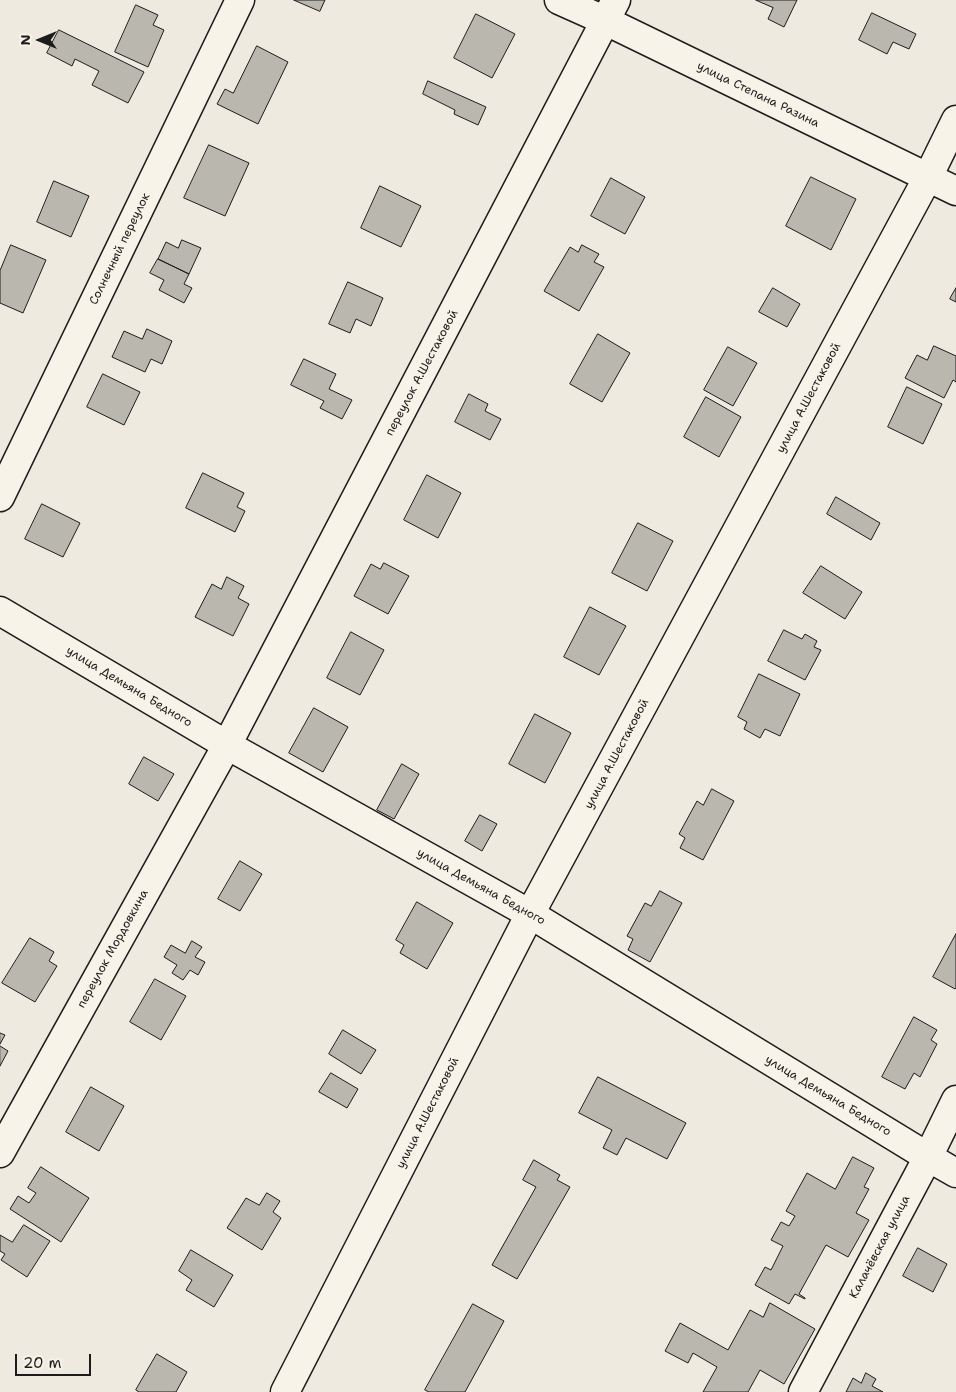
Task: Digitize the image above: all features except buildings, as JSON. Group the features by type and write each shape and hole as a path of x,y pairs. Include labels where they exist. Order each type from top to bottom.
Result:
{"street":[{"name":"Солнечный переулок","path":"0,497 240,0"},
{"name":"улица Степана Разина","path":"559,0 611,11 956,191"},
{"name":"переулок А.Шестаковой","path":"227,745 611,11"},
{"name":"улица А.Шестаковой","path":"285,1392 530,914 928,177 956,120"},
{"name":"улица Демьяна Бедного","path":"0,611 227,745 530,914 928,1157 956,1172"},
{"name":"переулок Мордовкина","path":"0,1153 227,745"},
{"name":"Калачёвская улица","path":"802,1392 928,1157 956,1100"}]}
